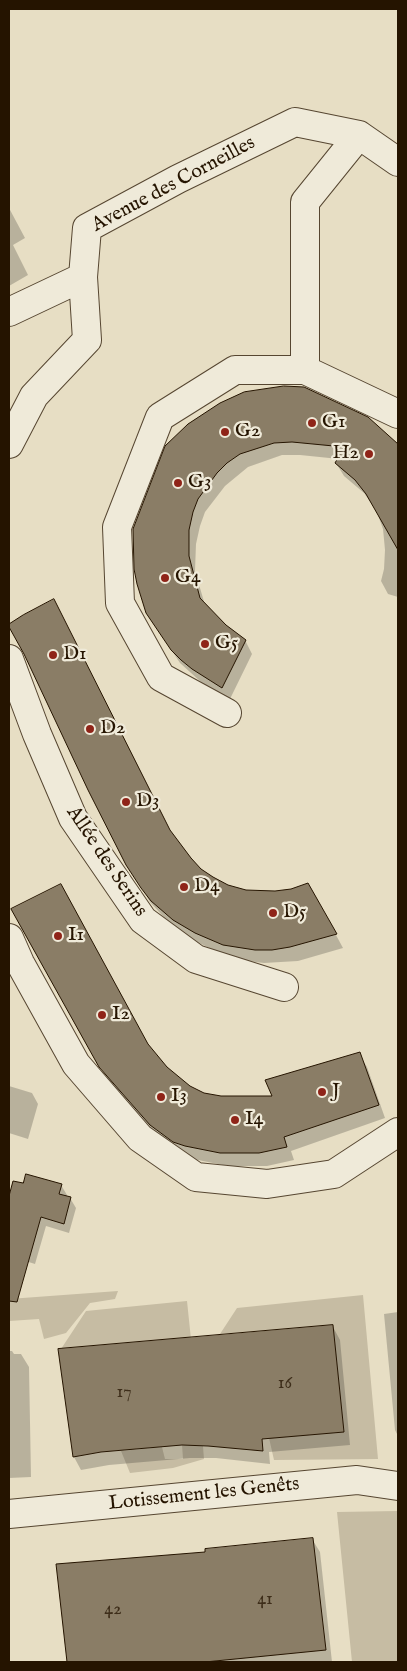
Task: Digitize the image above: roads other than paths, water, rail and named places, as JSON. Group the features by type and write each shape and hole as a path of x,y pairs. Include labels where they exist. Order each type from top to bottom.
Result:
{"street":[{"name":"Avenue des Corneilles","path":"9,444 34,396 87,340 83,277 87,228 178,178 295,122 359,134 398,162"},
{"path":"305,370 304,202 359,134"},
{"path":"9,312 83,277"},
{"path":"227,713 162,677 120,603 118,527 160,417 235,370 305,370 398,414"},
{"name":"Allée des Serins","path":"9,659 37,734 73,818 143,920 196,959 284,987"},
{"path":"9,938 20,963 76,1064 140,1138 196,1177 267,1184 334,1174 398,1132"},
{"name":"Lotissement les Genêts","path":"9,1514 357,1480 398,1486"}],"place":[{"name":"G1","path":"312,423"},
{"name":"G2","path":"225,432"},
{"name":"H2","path":"369,454"},
{"name":"G3","path":"178,483"},
{"name":"G4","path":"165,578"},
{"name":"G5","path":"205,644"},
{"name":"D1","path":"53,655"},
{"name":"D2","path":"90,729"},
{"name":"D3","path":"126,802"},
{"name":"D4","path":"184,887"},
{"name":"D5","path":"273,913"},
{"name":"I1","path":"58,936"},
{"name":"I2","path":"102,1015"},
{"name":"J","path":"322,1092"},
{"name":"I3","path":"161,1097"},
{"name":"I4","path":"235,1120"}]}
